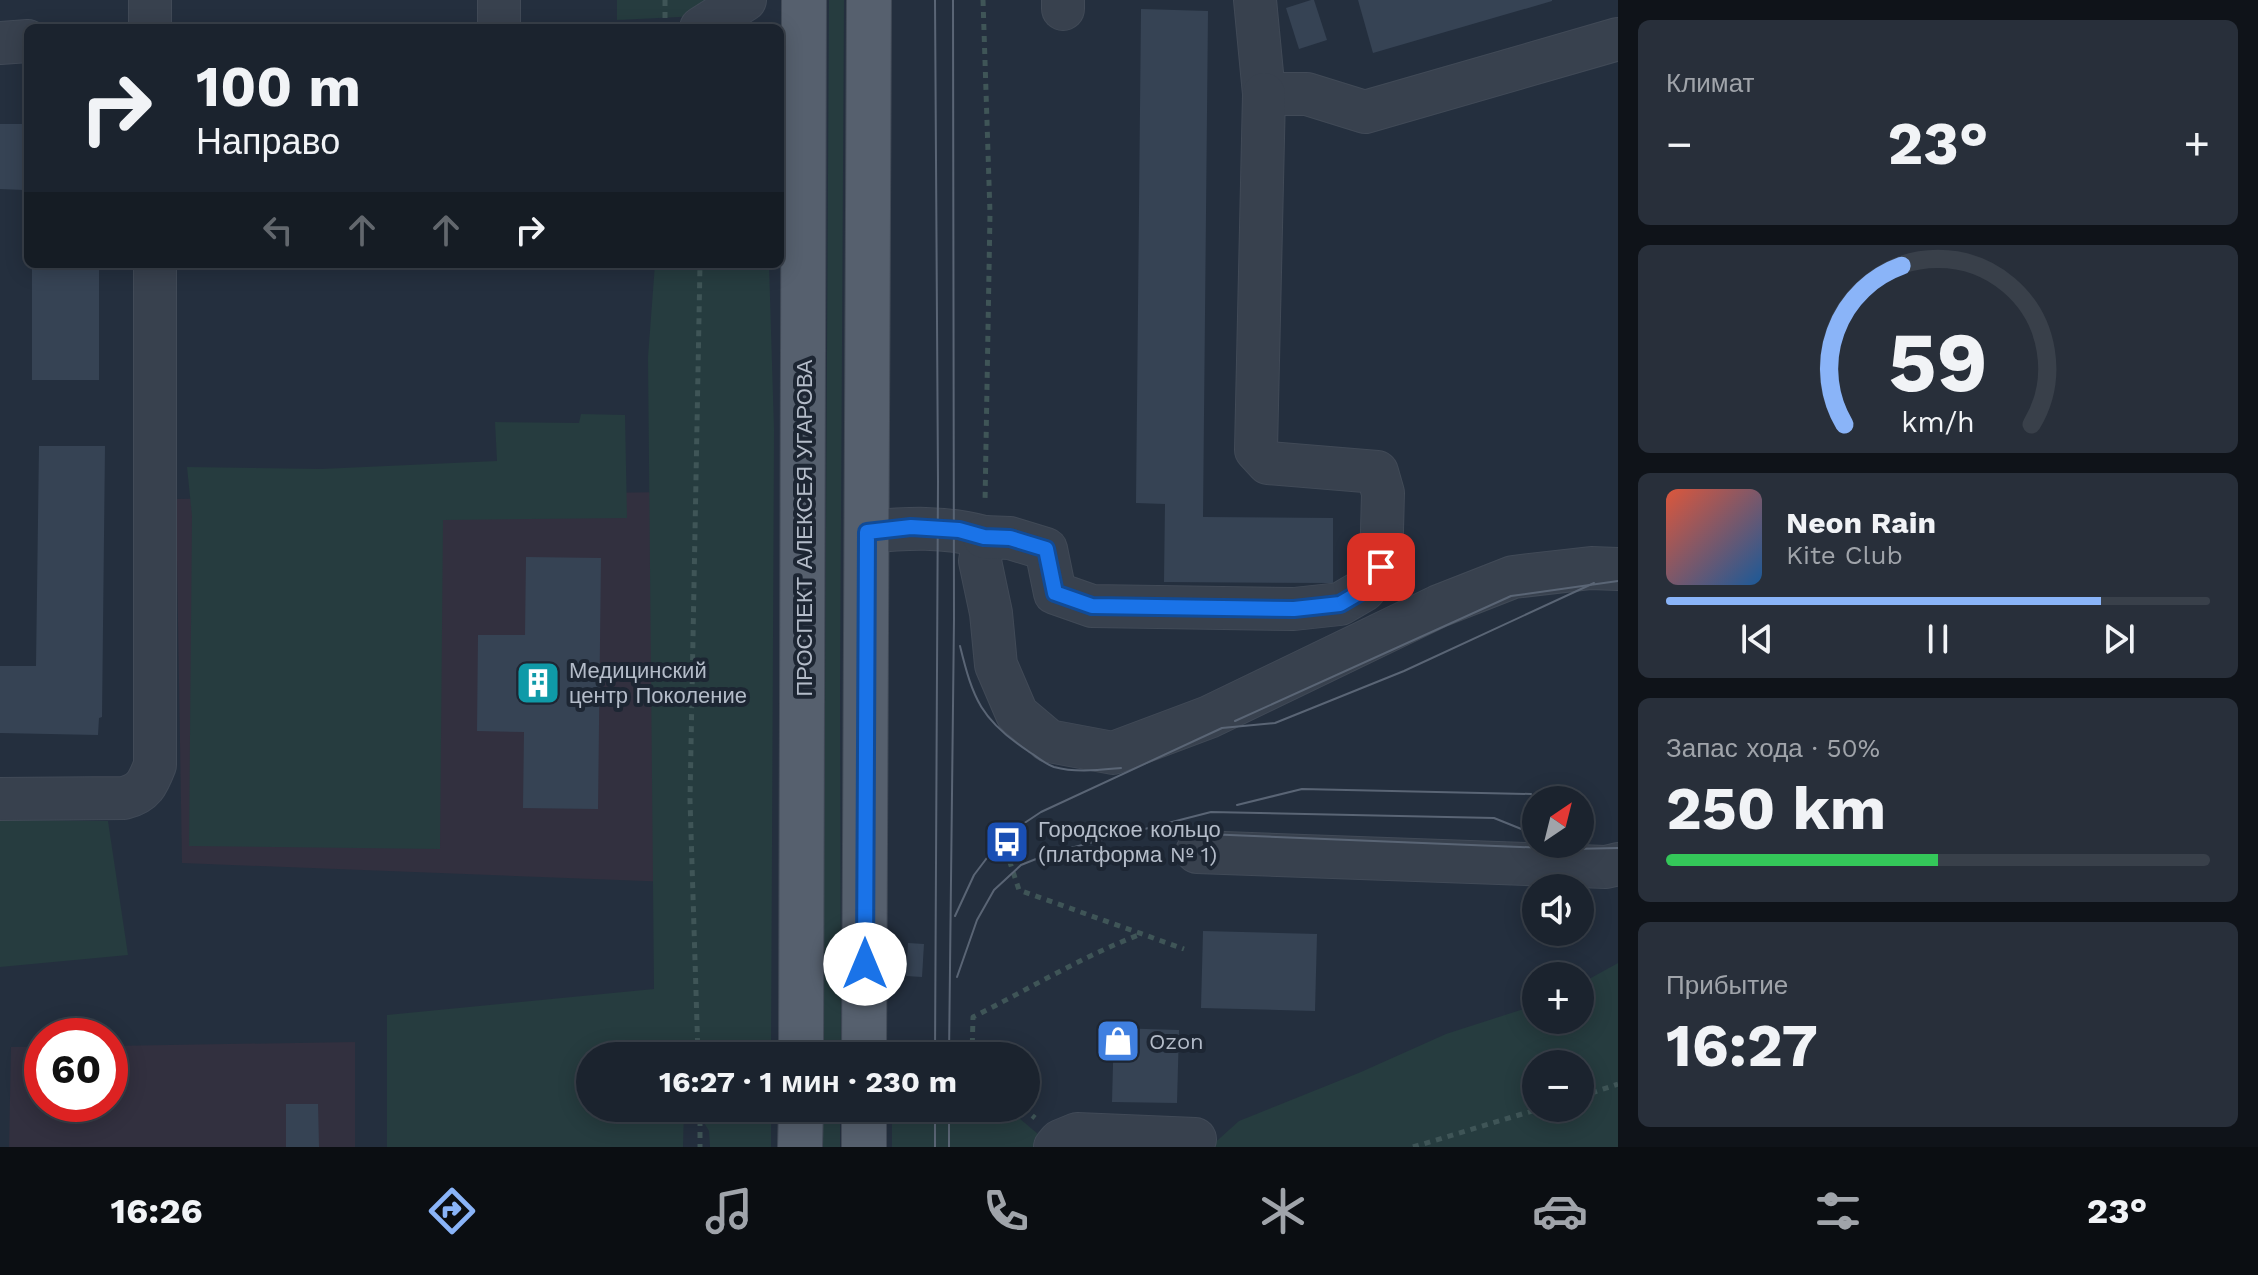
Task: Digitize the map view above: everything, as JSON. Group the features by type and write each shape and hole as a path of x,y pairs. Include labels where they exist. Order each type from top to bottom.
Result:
{"main road":[{"name":"ПРОСПЕКТ АЛЕКСЕЯ УГАРОВА","path":"801,1042 792,153 804,0"},
{"path":"864,1042 869,0"},
{"path":"800,1147 801,1122"},
{"path":"864,1122 864,1147"}],"lane":[{"path":"150,0 150,24"},
{"path":"499,0 499,24"},
{"path":"707,24 745,0"},
{"path":"867,532 911,527 959,530 984,537 1048,544 1055,593 1092,606 1294,609 1340,604 1364,590 1381,567 1383,493 1377,472 1268,463 1256,450 1264,94 1255,0"},
{"path":"1264,94 1307,94 1365,112 1618,39"},
{"path":"0,43 24,41"},
{"path":"0,799 111,799 137,795 145,788 155,765 155,268"},
{"path":"984,537 980,561 991,613 996,665 1017,714 1049,741 1113,753 1209,717 1439,606 1513,577 1591,568 1618,569"},
{"path":"1197,852 1606,867 1618,864"},
{"path":"1055,1147 1060,1141 1077,1134 1195,1139"}],"path":[{"path":"665,0 666,24"},
{"path":"983,0 990,213 984,537"},
{"path":"698,1042 690,800 700,268"},
{"path":"1002,838 1019,890 1184,949"},
{"path":"972,1042 973,1017 1099,950 1142,933"},
{"path":"1594,1092 1618,1084"},
{"path":"1413,1147 1522,1114"},
{"path":"700,1122 700,1147"}],"shaded area":[{"path":"670,492 671,882 182,863 176,499"},
{"path":"355,1042 355,1147 9,1147 11,1047 24,1047 24,1122 128,1122 128,1046"}],"green space":[{"path":"617,0 728,0 700,16 617,20"},
{"path":"829,0 844,0 841,1042 823,1042"},
{"path":"655,268 769,268 774,430 771,1042 576,1042 576,1122 684,1122 683,1147 387,1147 387,1015 654,989 648,357"},
{"path":"581,414 625,415 627,518 443,520 440,849 189,846 192,516 187,467 321,469 497,461 495,422 579,423"},
{"path":"0,820 108,821 128,955 0,967"},
{"path":"1618,963 1618,1147 1210,1147 1239,1121 1446,1034 1522,1010 1522,1034 1594,1034 1594,976"},
{"path":"704,1122 771,1122 771,1147 710,1147 709,1131"},
{"path":"823,1122 840,1122 840,1147 823,1147"},
{"path":"892,1122 1024,1122 1044,1139 1040,1147 892,1147"}],"building":[{"path":"1314,0 1327,40 1299,49 1286,8"},
{"path":"1358,0 1552,0 1552,1 1373,53"},
{"path":"1141,9 1208,11 1203,517 1333,518 1333,583 1164,582 1165,504 1136,503"},
{"path":"0,124 24,124 24,190 0,189"},
{"path":"32,268 99,268 99,380 32,380"},
{"path":"39,446 105,446 102,717 99,718 98,735 0,733 0,666 36,666"},
{"name":"Медицинский центр Поколение","path":"526,557 601,558 598,809 523,808 524,732 477,731 478,635 525,635"},
{"path":"1203,931 1317,934 1315,1011 1201,1008"},
{"path":"908,943 924,944 922,977 906,976"},
{"path":"1114,1028 1179,1030 1177,1103 1112,1102"},
{"path":"286,1104 318,1104 319,1147 286,1147"}],"tram line":[{"path":"935,0 938,481 935,1042"},
{"path":"949,1042 954,619 953,0"},
{"path":"1235,721 1511,596 1618,581"},
{"path":"955,916 974,875 1002,838 1041,812 1222,728 1275,723 1404,671 1594,583"},
{"path":"960,646 981,707 1012,740 1054,767 1079,770 1121,768"},
{"path":"1237,805 1302,789 1522,794"},
{"path":"957,977 977,920 994,890 1021,865 1051,853 1211,812 1494,818 1522,829"},
{"path":"1157,832 1571,849 1618,848"},
{"path":"935,1122 935,1147"},
{"path":"949,1122 949,1147"}],"place":[{"name":"Медицинский центр Поколение","path":"538,683"},
{"name":"Городское кольцо (платформа № 1)","path":"1007,842"},
{"name":"Ozon","path":"1118,1041"}],"route":[{"path":"865,964 867,532 911,527 959,530 984,537 1010,538 1046,549 1055,593 1092,606 1294,609 1340,604 1364,590 1381,567"}]}
